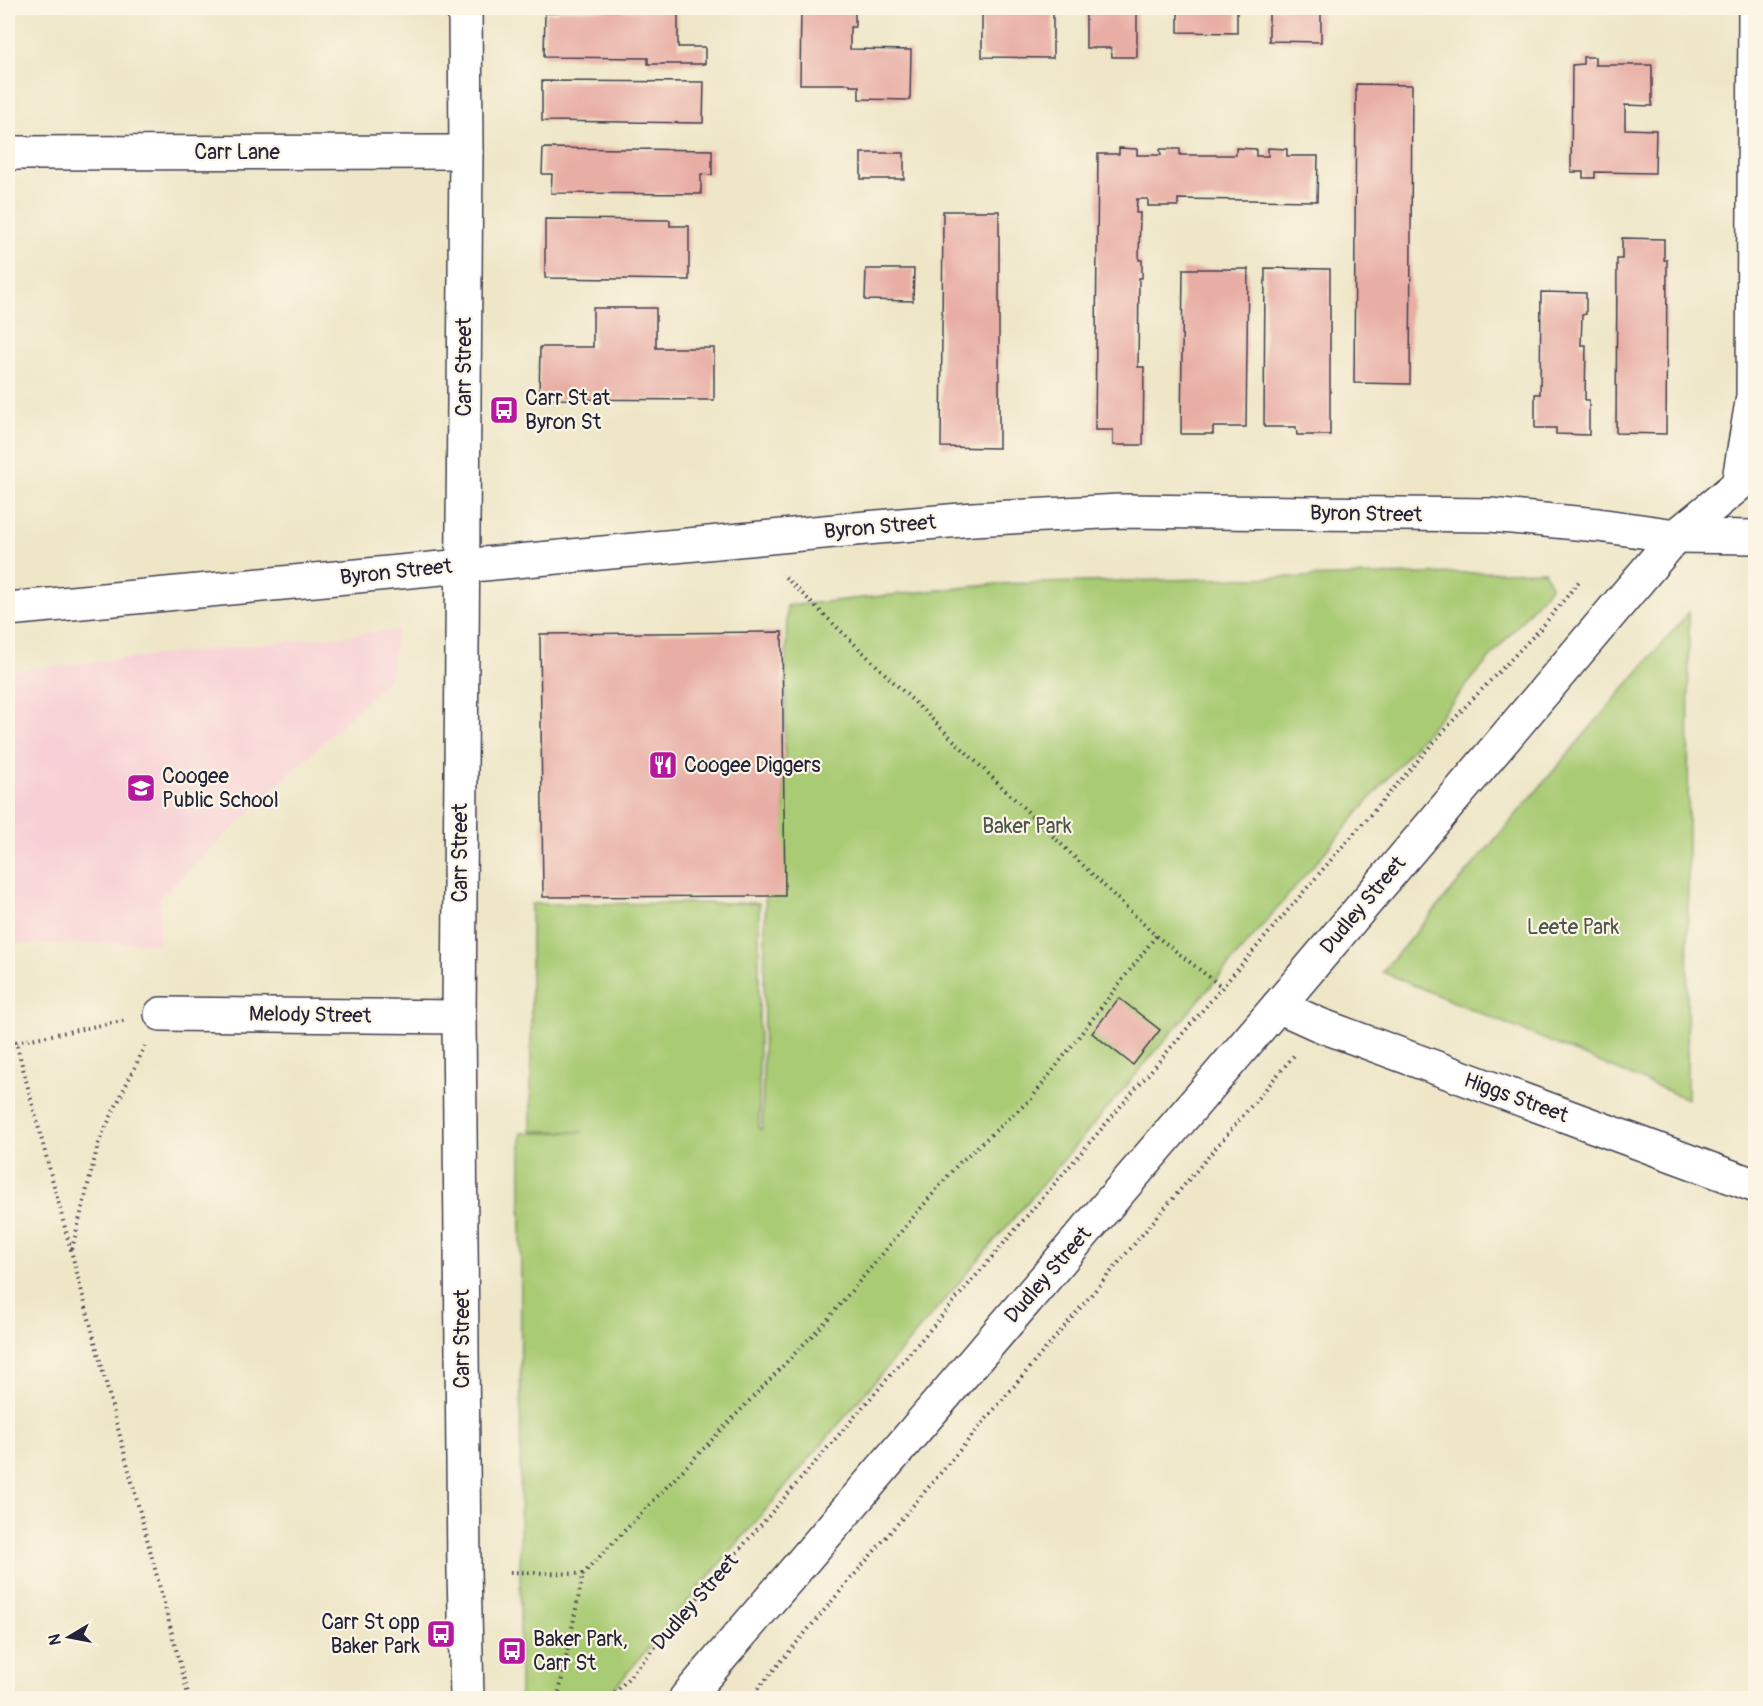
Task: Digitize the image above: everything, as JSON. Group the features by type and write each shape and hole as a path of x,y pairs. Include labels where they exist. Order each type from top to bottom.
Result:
{"street":[{"name":"Carr Street","path":"465,8 466,152 459,1017 467,1698"},
{"name":"Dudley Street","path":"686,1698 1677,536 1738,485 1753,396 1755,8"},
{"name":"Carr Lane","path":"8,153 466,152"},
{"name":"Byron Street","path":"8,609 973,519 1120,512 1490,515 1598,525 1677,536 1755,537"},
{"name":"Higgs Street","path":"1278,1006 1320,1025 1755,1186"},
{"name":"Melody Street","path":"161,1014 459,1017"}],"path":[{"path":"747,540 1156,936 1222,987"},
{"name":"Dudley Street","path":"611,1698 1222,987 1464,708 1544,626 1580,580"},
{"path":"558,1698 583,1574 826,1321 958,1164 1031,1099 1156,936"},
{"path":"8,1042 161,1014"},
{"path":"71,1251 99,1141 161,1014"},
{"path":"750,1698 1320,1025"},
{"path":"16,1042 189,1698"},
{"path":"510,1572 583,1574"}],"shaded area":[{"name":"Coogee Public School","path":"397,630 390,678 160,898 159,943 8,944 8,671"}],"green space":[{"name":"Baker Park","path":"1544,571 1551,586 606,1698 520,1698 521,1133 584,1132 531,1131 531,904 759,903 759,1129 762,1129 766,864 783,858 787,606 997,584"},
{"name":"Leete Park","path":"1689,612 1687,1099 1382,972"}],"building":[{"path":"801,8 855,8 855,27 850,27 850,49 911,50 910,100 859,99 859,86 850,86 850,84 800,84"},
{"path":"982,8 1053,8 1053,58 982,57"},
{"path":"1086,8 1137,8 1137,57 1112,57 1111,48 1086,48"},
{"path":"1178,8 1237,8 1237,33 1178,32"},
{"path":"1269,8 1321,8 1321,42 1269,41"},
{"path":"558,10 678,11 678,47 705,47 705,64 648,64 648,58 544,57 545,13 558,13"},
{"path":"1583,57 1595,57 1595,65 1652,65 1652,106 1625,105 1625,129 1656,130 1655,173 1595,172 1595,178 1583,178 1583,172 1571,172 1572,65 1583,64"},
{"path":"542,81 704,82 703,123 542,121"},
{"path":"1356,84 1412,85 1410,384 1354,383"},
{"path":"543,148 712,150 712,175 701,174 701,194 551,193 552,174 542,174"},
{"path":"1119,148 1137,149 1137,155 1161,155 1160,149 1180,149 1180,155 1236,155 1236,148 1256,149 1256,156 1268,156 1268,148 1287,149 1287,156 1318,156 1317,201 1178,199 1178,206 1148,206 1148,199 1137,199 1136,213 1140,213 1139,260 1142,260 1142,278 1139,278 1138,367 1144,367 1143,445 1113,445 1113,430 1095,430 1098,154 1119,154"},
{"path":"861,153 904,153 904,179 861,179"},
{"path":"943,211 999,211 999,448 941,447"},
{"path":"545,219 670,220 670,226 689,226 689,280 545,278"},
{"path":"1622,238 1664,239 1664,260 1667,260 1666,434 1616,433 1617,259 1622,259"},
{"path":"1265,268 1330,269 1330,435 1297,435 1296,427 1264,427"},
{"path":"866,269 914,269 913,301 865,300"},
{"path":"1183,269 1248,269 1246,427 1213,427 1213,434 1181,434"},
{"path":"1541,292 1586,293 1586,314 1582,315 1581,345 1586,345 1585,400 1589,400 1589,435 1556,434 1556,428 1535,428 1535,394 1540,394"},
{"path":"593,308 656,308 656,348 714,348 714,400 539,399 540,347 593,347"},
{"name":"Coogee Diggers","path":"782,632 785,896 543,897 540,634"},
{"path":"1119,998 1160,1030 1133,1065 1092,1033"}],"place":[{"name":"Carr St at Byron St","path":"504,410"},
{"name":"Coogee Diggers","path":"663,765"},
{"name":"Coogee Public School","path":"141,788"},
{"name":"Carr St opp Baker Park","path":"441,1634"},
{"name":"Baker Park, Carr St","path":"512,1651"}]}
